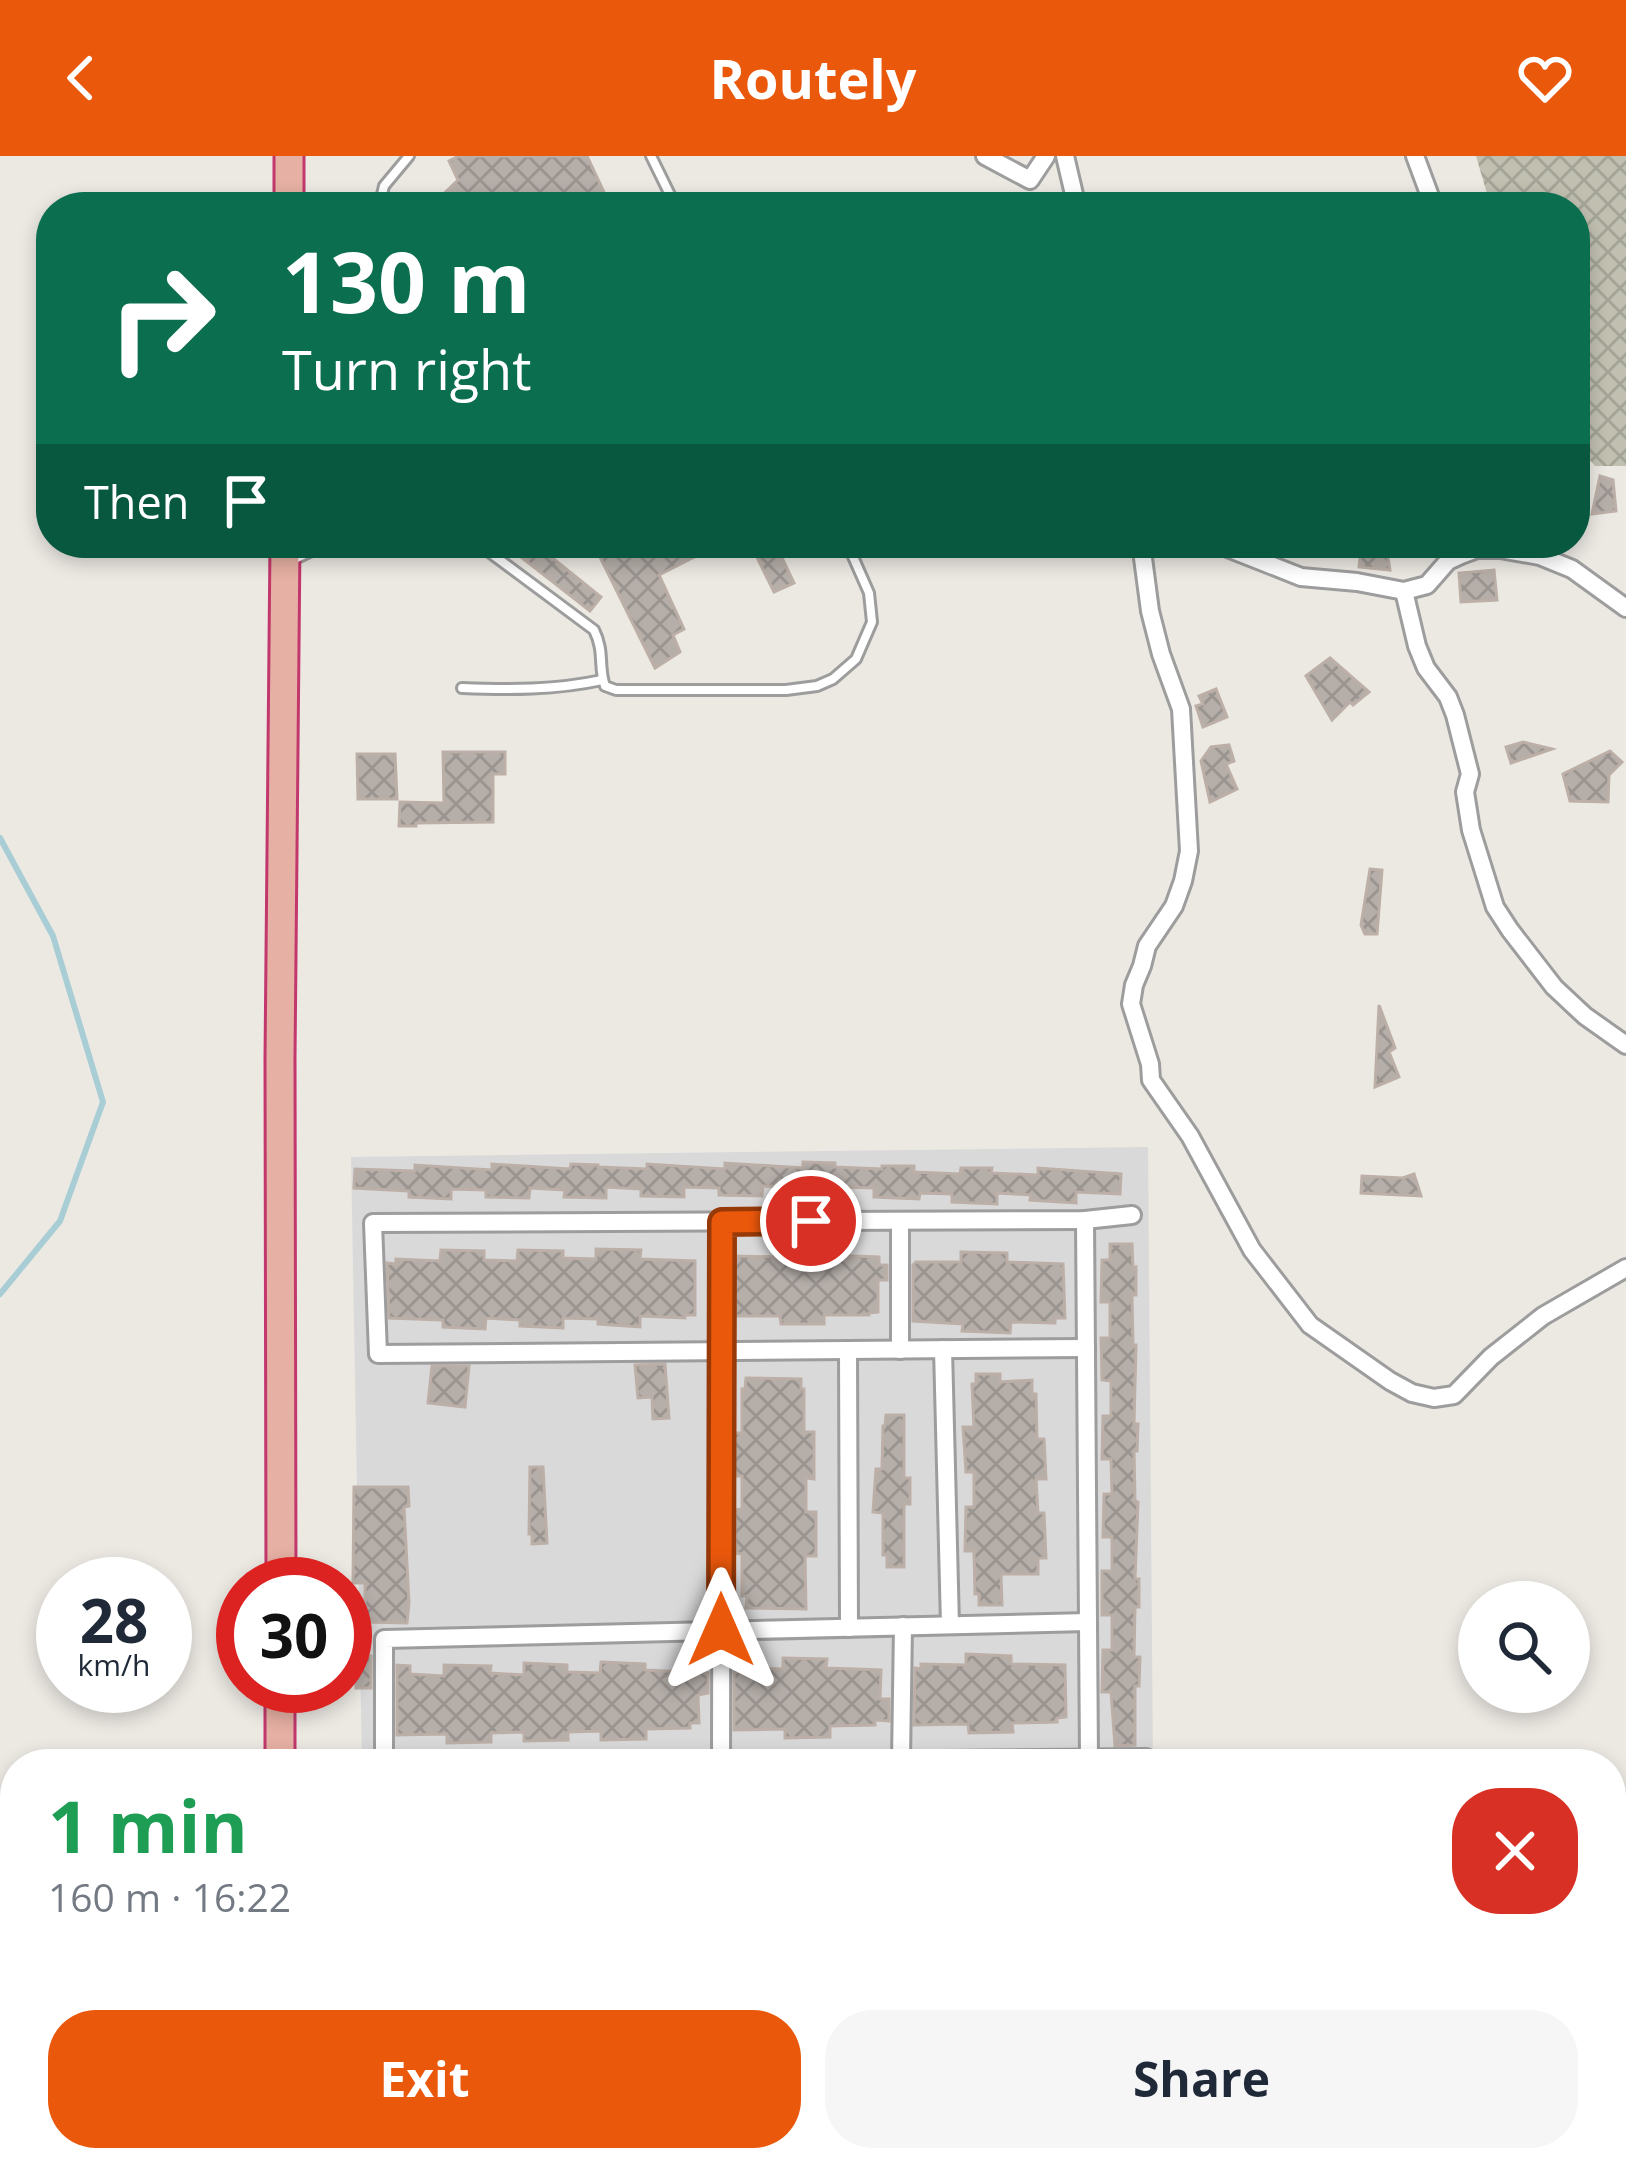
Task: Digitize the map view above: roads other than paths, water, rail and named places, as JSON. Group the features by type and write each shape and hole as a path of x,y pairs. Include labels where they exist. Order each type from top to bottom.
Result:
{"highway":[{"path":"289,156 289,192"},
{"path":"280,1557 285,558"},
{"path":"280,1713 280,1749"}],"street":[{"path":"985,156 1030,180 1046,156"},
{"path":"1064,156 1073,192"},
{"path":"1415,156 1428,192"},
{"path":"1143,558 1150,611 1181,709 1189,850 1174,906 1147,946 1131,1004 1151,1080 1190,1136 1252,1250 1310,1325 1390,1381 1434,1398 1454,1395 1491,1357 1543,1316 1626,1268"},
{"path":"1254,558 1301,577 1404,591 1427,585 1454,558"},
{"path":"1545,558 1572,569 1626,608"},
{"path":"1404,591 1426,668 1456,716 1470,774 1465,792 1471,830 1495,907 1554,987 1626,1045"},
{"path":"1086,1348 378,1354 373,1223 1085,1220 1132,1215"},
{"path":"1085,1220 1089,1749"},
{"path":"900,1221 900,1350"},
{"path":"721,1749 722,1222"},
{"path":"943,1349 950,1625"},
{"path":"848,1350 849,1628"},
{"path":"384,1749 384,1639 1088,1622"},
{"path":"901,1749 903,1626"}],"lane":[{"path":"383,192 409,156"},
{"path":"650,156 668,192"},
{"path":"497,558 593,630 602,651 602,680 616,690 786,690 833,679 856,659 872,622 869,593 854,558"},
{"path":"462,688 574,686 602,680"}],"waterway":[{"path":"0,838 53,936 103,1102 60,1221 0,1294"}]}
